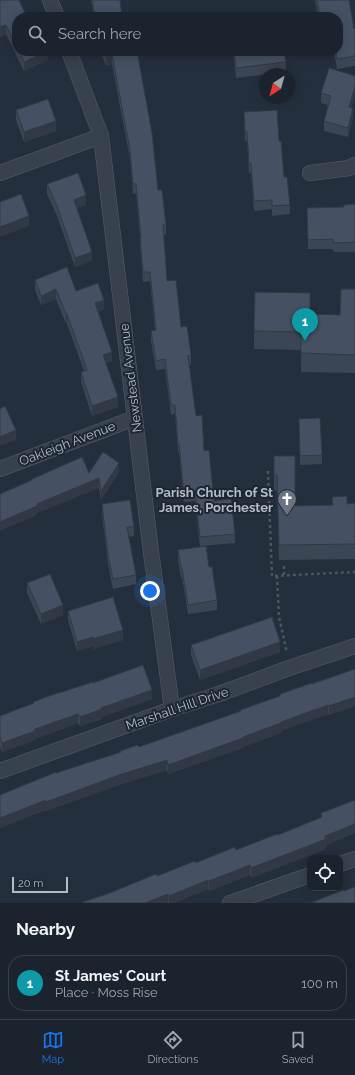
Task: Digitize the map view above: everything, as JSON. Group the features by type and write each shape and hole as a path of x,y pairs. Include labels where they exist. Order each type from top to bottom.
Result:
{"street":[{"path":"50,0 55,12"},
{"name":"Newstead Avenue","path":"71,56 101,136 161,633 172,709"},
{"path":"0,173 101,136"},
{"path":"310,173 349,168 355,165"},
{"name":"Oakleigh Avenue","path":"0,468 135,418"},
{"name":"Marshall Hill Drive","path":"0,771 172,709 355,646"},
{"path":"343,863 355,859"},
{"path":"230,903 307,876"}],"path":[{"path":"268,471 272,576 355,572"},
{"path":"284,566 284,576"},
{"path":"277,576 279,617 290,668"}],"building":[{"path":"0,0 19,0 25,12 12,12 12,37 6,25 0,27"},
{"path":"92,0 120,0 121,12 94,12"},
{"path":"317,0 349,0 354,29 355,28 355,56 337,59 337,56 343,56 343,12 319,12"},
{"path":"21,56 37,56 24,62"},
{"path":"112,56 138,56 152,133 158,190 162,190 166,225 163,225 167,281 176,280 181,327 187,326 191,355 188,356 196,416 202,415 204,451 209,450 214,501 231,499 235,534 200,537 195,491 184,493 175,405 171,405 165,359 156,361 151,331 156,330 150,272 143,272 136,184 133,184 130,150"},
{"path":"235,56 285,56 286,62 236,68"},
{"path":"329,68 355,76 355,87 349,107 353,108 348,128 324,121 331,96 321,93"},
{"path":"48,99 56,121 24,132 16,110"},
{"path":"277,110 279,141 281,141 284,177 287,177 290,205 272,206 272,200 254,201 251,163 249,163 244,112"},
{"path":"78,173 86,195 74,200 92,252 75,258 57,206 47,184"},
{"path":"21,194 29,216 0,227 0,202"},
{"path":"355,204 355,242 334,243 333,239 308,240 307,208 344,207 344,205"},
{"path":"67,267 76,291 98,283 104,300 95,303 112,352 103,355 118,397 92,406 81,372 87,370 67,314 56,289 41,296 35,280"},
{"path":"341,289 355,289 355,355 301,353 301,332 254,331 255,292 310,293 310,314 340,315"},
{"path":"5,406 16,430 0,437 0,409"},
{"path":"320,418 322,455 300,456 299,419"},
{"path":"103,452 119,463 101,491 99,478 37,504 37,506 0,522 0,494 82,457 89,473"},
{"name":"Parish Church of St James, Porchester","path":"274,456 295,456 295,506 333,505 332,497 347,496 347,504 355,503 355,544 279,545 277,475 274,475"},
{"path":"130,500 134,527 127,527 136,575 113,579 108,555 102,504"},
{"path":"206,546 209,567 212,567 217,600 188,605 178,550"},
{"path":"50,574 63,605 41,614 27,583"},
{"path":"113,597 123,630 77,642 68,611"},
{"path":"272,617 280,642 200,670 191,645"},
{"path":"143,665 152,690 80,717 78,714 35,729 35,731 2,743 0,737 0,716 49,696 93,683"},
{"path":"355,669 355,697 281,722 243,738 168,765 167,760 119,775 46,802 46,800 0,818 0,795 56,772 121,752 120,751 138,745 139,747 241,711 240,710 280,696 280,694"},
{"path":"355,800 355,824 325,836 326,839 251,868 250,865 169,896 168,894 145,903 83,903 156,874 157,876 235,847 236,850 277,834 278,835 322,817 321,813"},
{"path":"355,887 355,903 310,903 343,890 344,891"}],"place":[{"name":"St James' Court","path":"305,341"},
{"name":"Parish Church of St James, Porchester","path":"287,516"}]}
